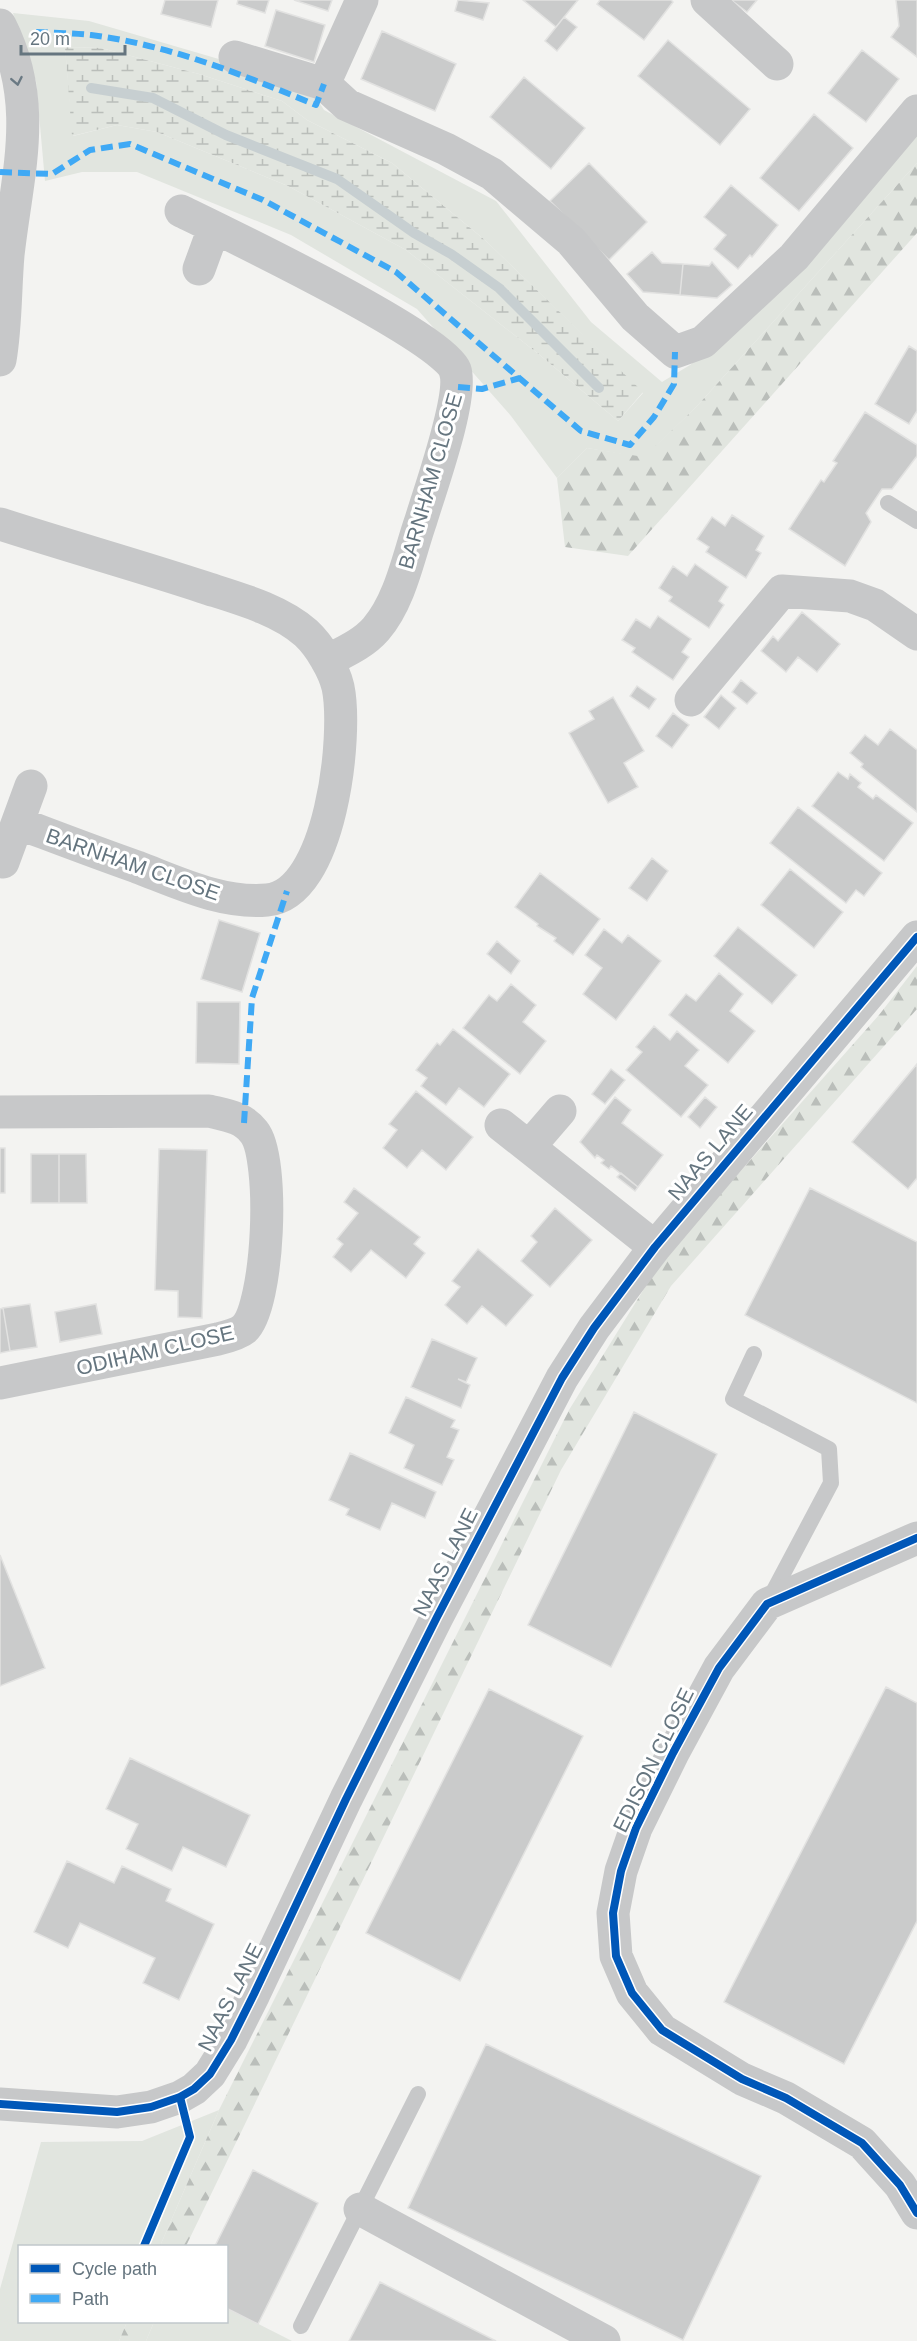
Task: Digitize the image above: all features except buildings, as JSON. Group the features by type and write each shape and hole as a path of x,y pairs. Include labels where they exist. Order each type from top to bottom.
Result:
{"street":[{"path":"324,84 362,0"},
{"path":"707,0 777,64"},
{"path":"0,25 10,48 25,129 9,254 0,360"},
{"path":"235,57 324,84 347,105 446,149 492,174 571,241 635,317 675,352 703,342 794,257 917,111"},
{"name":"BARNHAM CLOSE","path":"181,211 360,302 433,346 455,368 458,387 456,398 433,481 397,588 376,629 356,646 327,661"},
{"path":"0,215 9,254"},
{"path":"199,269 214,228"},
{"name":"BARNHAM CLOSE","path":"0,524 117,558 233,597 284,618 307,634 327,661 338,686 342,727 335,783 323,840 315,861 292,888 271,900 219,896 18,823"},
{"path":"691,700 782,591 850,596 875,605 917,634"},
{"name":"BARNHAM CLOSE","path":"3,862 30,786"},
{"name":"NAAS LANE","path":"0,2104 117,2112 151,2107 180,2097 194,2089 210,2074 254,1994 341,1809 436,1617 562,1378 594,1328 655,1246 917,937"},
{"name":"ODIHAM CLOSE","path":"0,1112 209,1111 236,1117 255,1132 264,1163 267,1236 255,1312 243,1330 218,1339 0,1383"},
{"path":"529,1147 560,1111"},
{"path":"501,1125 655,1246"},
{"name":"EDISON CLOSE","path":"917,1538 767,1604 719,1668 673,1753 636,1828 621,1871 614,1913 616,1956 632,1993 662,2030 742,2079 786,2098 862,2143 900,2185 917,2213"},
{"path":"360,2210 604,2341"}],"lane":[{"path":"888,503 917,521"},
{"path":"754,1354 733,1399 829,1449 831,1483 767,1604"},
{"path":"301,2326 418,2094"}],"green space":[{"path":"13,13 89,21 229,62 313,93 324,110 496,201 591,322 662,382 690,365 798,268 917,125 917,163 697,406 644,458 587,448 557,478 511,416 417,309 291,235 137,172 82,172 45,181 36,81","holes":["65,47 101,48 199,74 282,101 307,120 392,163 486,241 643,393 618,421 541,356 406,250 288,186 157,132 117,125 73,136"]},
{"path":"65,47 101,48 199,74 282,101 307,120 392,163 486,241 643,392 618,421 541,356 406,250 288,186 157,132 117,125 72,136"},
{"path":"917,163 917,233 628,556 565,547 557,478 587,448 644,457 697,406"},
{"path":"917,966 917,1009 671,1286 561,1470 186,2245 160,2245 219,2110 569,1410 662,1260 879,1015"},
{"path":"219,2110 160,2245 18,2245 18,2323 127,2323 119,2341 0,2341 0,2289 41,2142 142,2141"},
{"path":"228,2309 292,2341 146,2341 154,2323 228,2323"},
{"path":"127,2323 154,2323 146,2341 119,2341"}],"waterway":[{"path":"91,88 153,98 226,135 337,179 414,233 451,254 499,288 599,388"}],"marked path":[{"path":"36,32 91,35 149,46 206,62 316,105 324,84"},
{"path":"0,172 52,174 90,150 130,144 263,200 396,272 581,431 630,445 654,417 674,384 675,352"},
{"path":"458,387 482,389 520,378"},
{"path":"244,1123 252,998 287,891"}],"cycle path":[{"path":"0,2104 117,2112 151,2107 180,2097 194,2089 210,2074 231,2040 254,1994 346,1799 437,1617 562,1378 594,1328 655,1247 917,937"},
{"path":"917,1538 767,1604 719,1668 673,1753 636,1828 621,1871 613,1913 616,1956 632,1993 662,2030 742,2079 786,2098 862,2143 900,2185 917,2213"},
{"path":"144,2245 190,2137 180,2097"}]}
